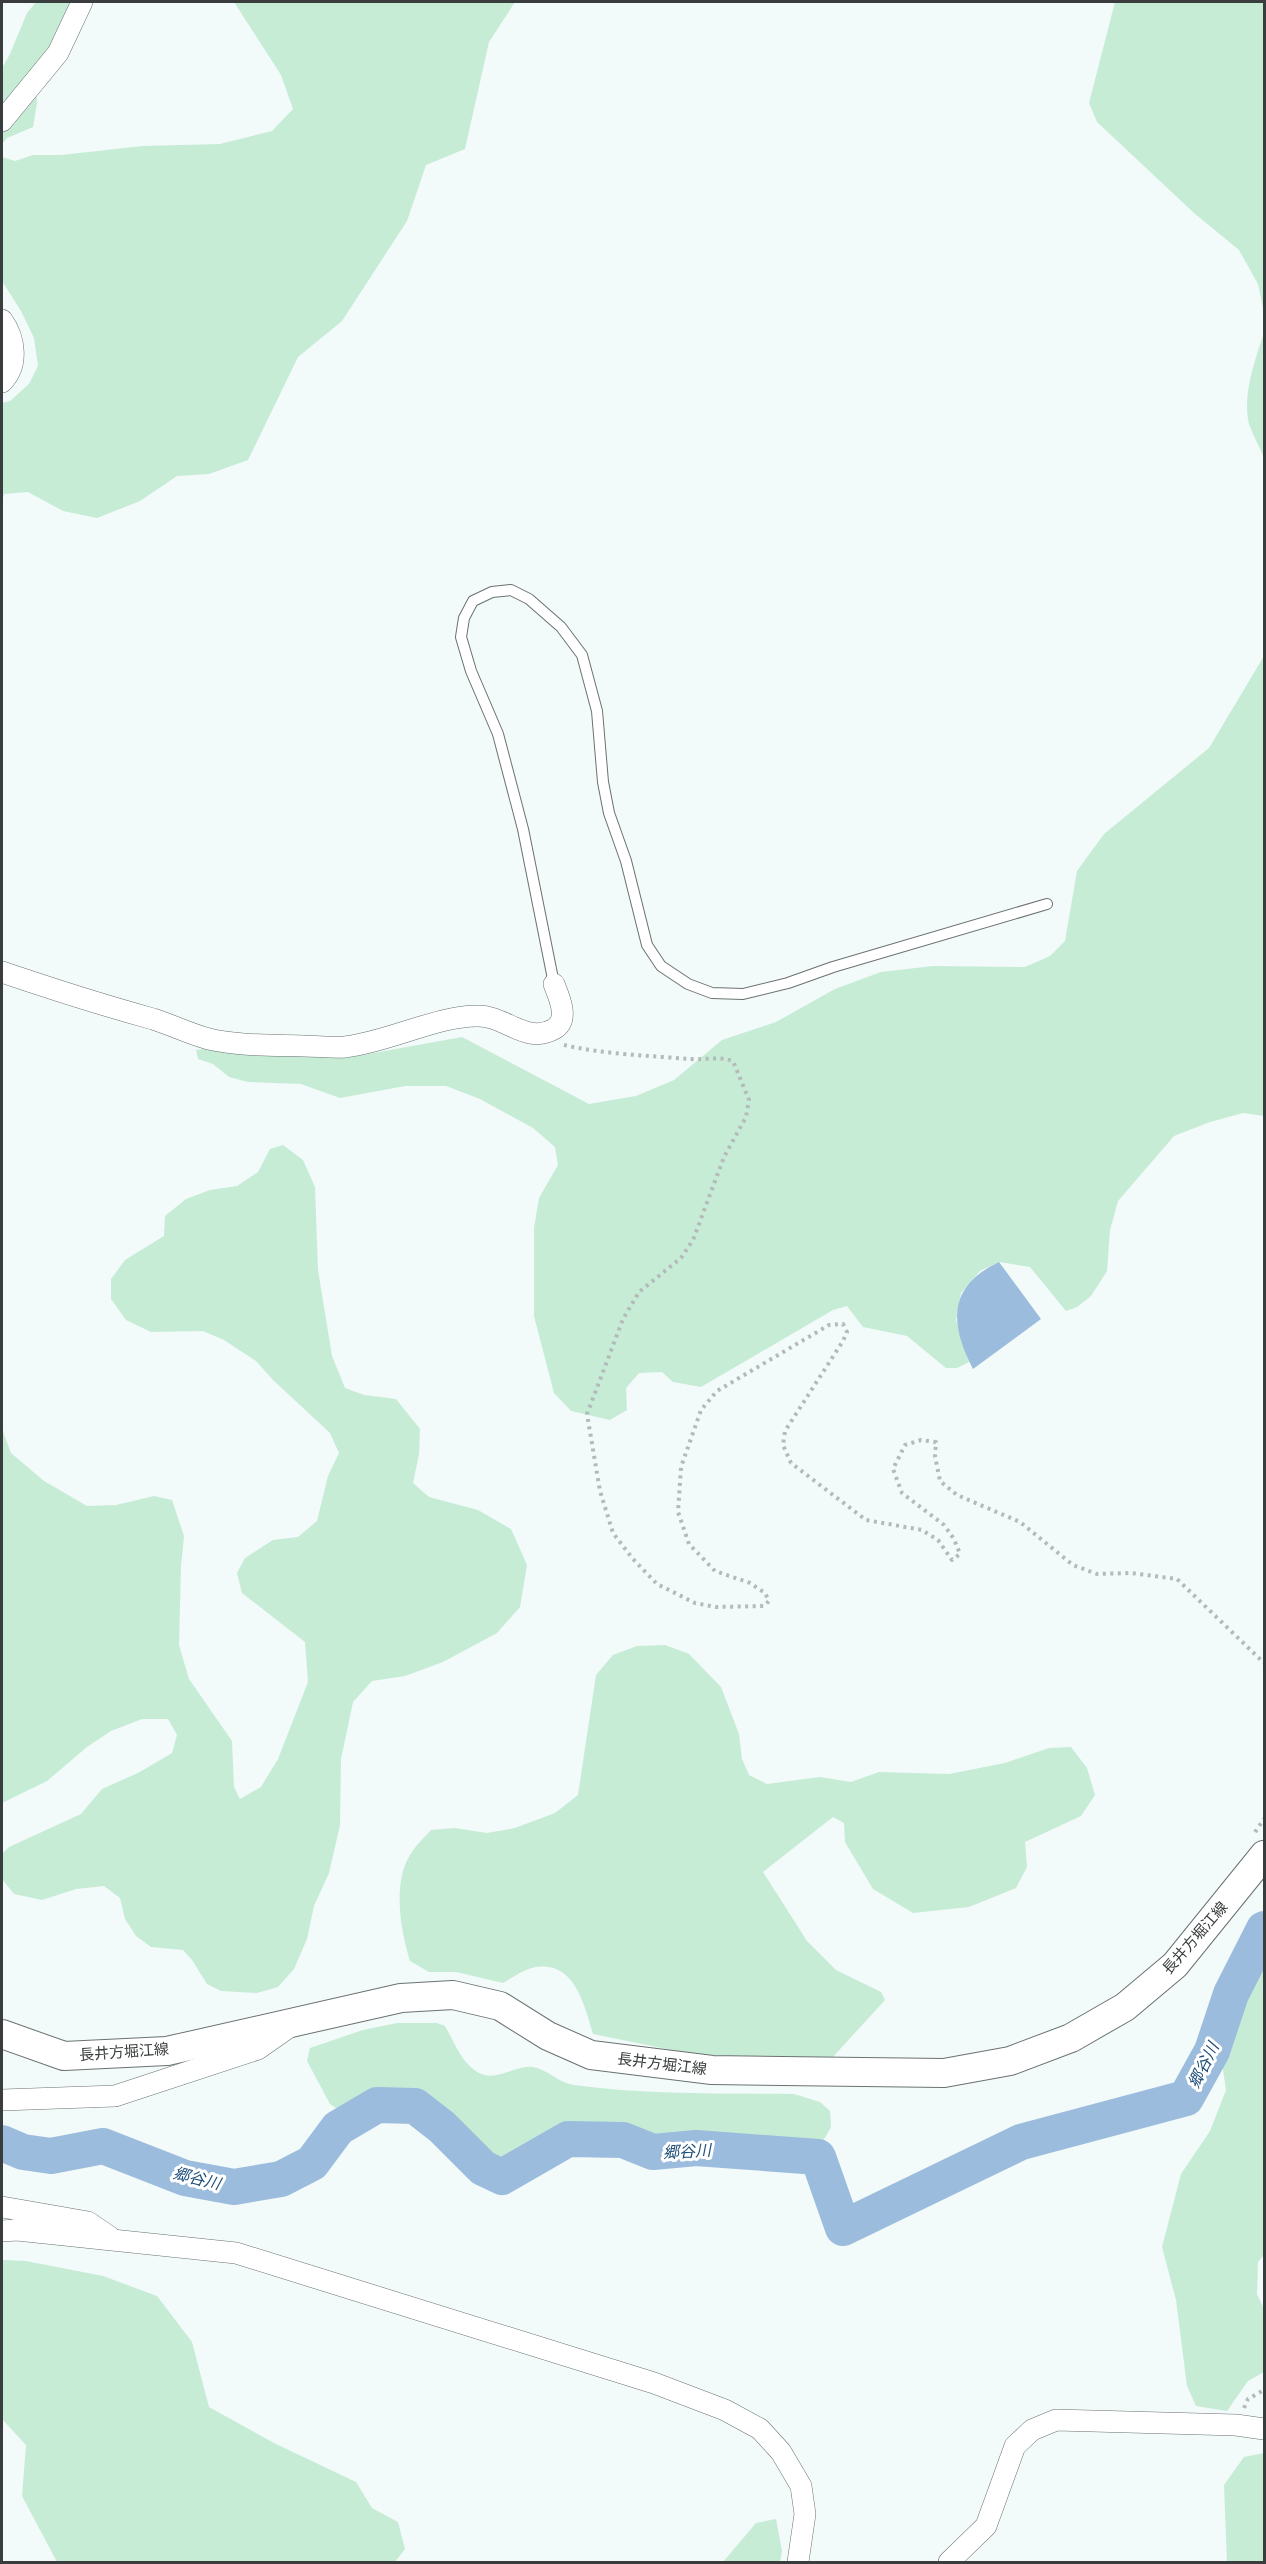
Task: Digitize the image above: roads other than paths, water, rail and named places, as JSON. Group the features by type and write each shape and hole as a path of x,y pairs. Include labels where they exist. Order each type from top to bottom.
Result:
{"main road":[{"name":"長井方堀江線","path":"2,2034 64,2056 167,2051 401,1998 453,1995 500,2006 548,2036 591,2055 712,2070 944,2073 1010,2061 1071,2038 1125,2007 1175,1965 1264,1855"}],"street":[{"path":"2,121 58,53 82,2"},
{"path":"2,320 8,329 14,350 11,370 2,382"},
{"path":"2,972 210,1039 268,1045 344,1047 393,1038 454,1018 479,1016 496,1019 526,1033 539,1036 558,1027 562,1018 562,1006 554,984"},
{"path":"2,2100 115,2096 258,2049 296,2022"},
{"path":"2,2206 88,2222 113,2240"},
{"path":"2,2231 236,2253 654,2384 725,2410 759,2429 781,2452 801,2486 805,2514 798,2562"},
{"path":"949,2562 986,2526 1015,2446 1032,2430 1056,2420 1236,2425 1264,2429"}],"lane":[{"path":"554,984 523,829 501,744 471,671 461,637 464,618 473,601 492,592 511,590 529,599 561,627 582,655 597,711 603,782 609,813 626,861 647,945 661,966 688,984 712,993 743,994 788,983 833,967 1047,904"}],"water":[{"path":"999,1262 1041,1319 973,1369 960,1336 957,1321 958,1307 962,1294 970,1282"}],"waterway":[{"name":"郷谷川","path":"2,2143 23,2152 51,2156 103,2146 185,2178 234,2187 281,2179 312,2163 338,2128 377,2105 415,2106 442,2127 483,2168 502,2177 568,2139 623,2140 653,2152 696,2148 818,2157 843,2228 1021,2142 1186,2098 1212,2051 1231,1994 1264,1929"}]}
